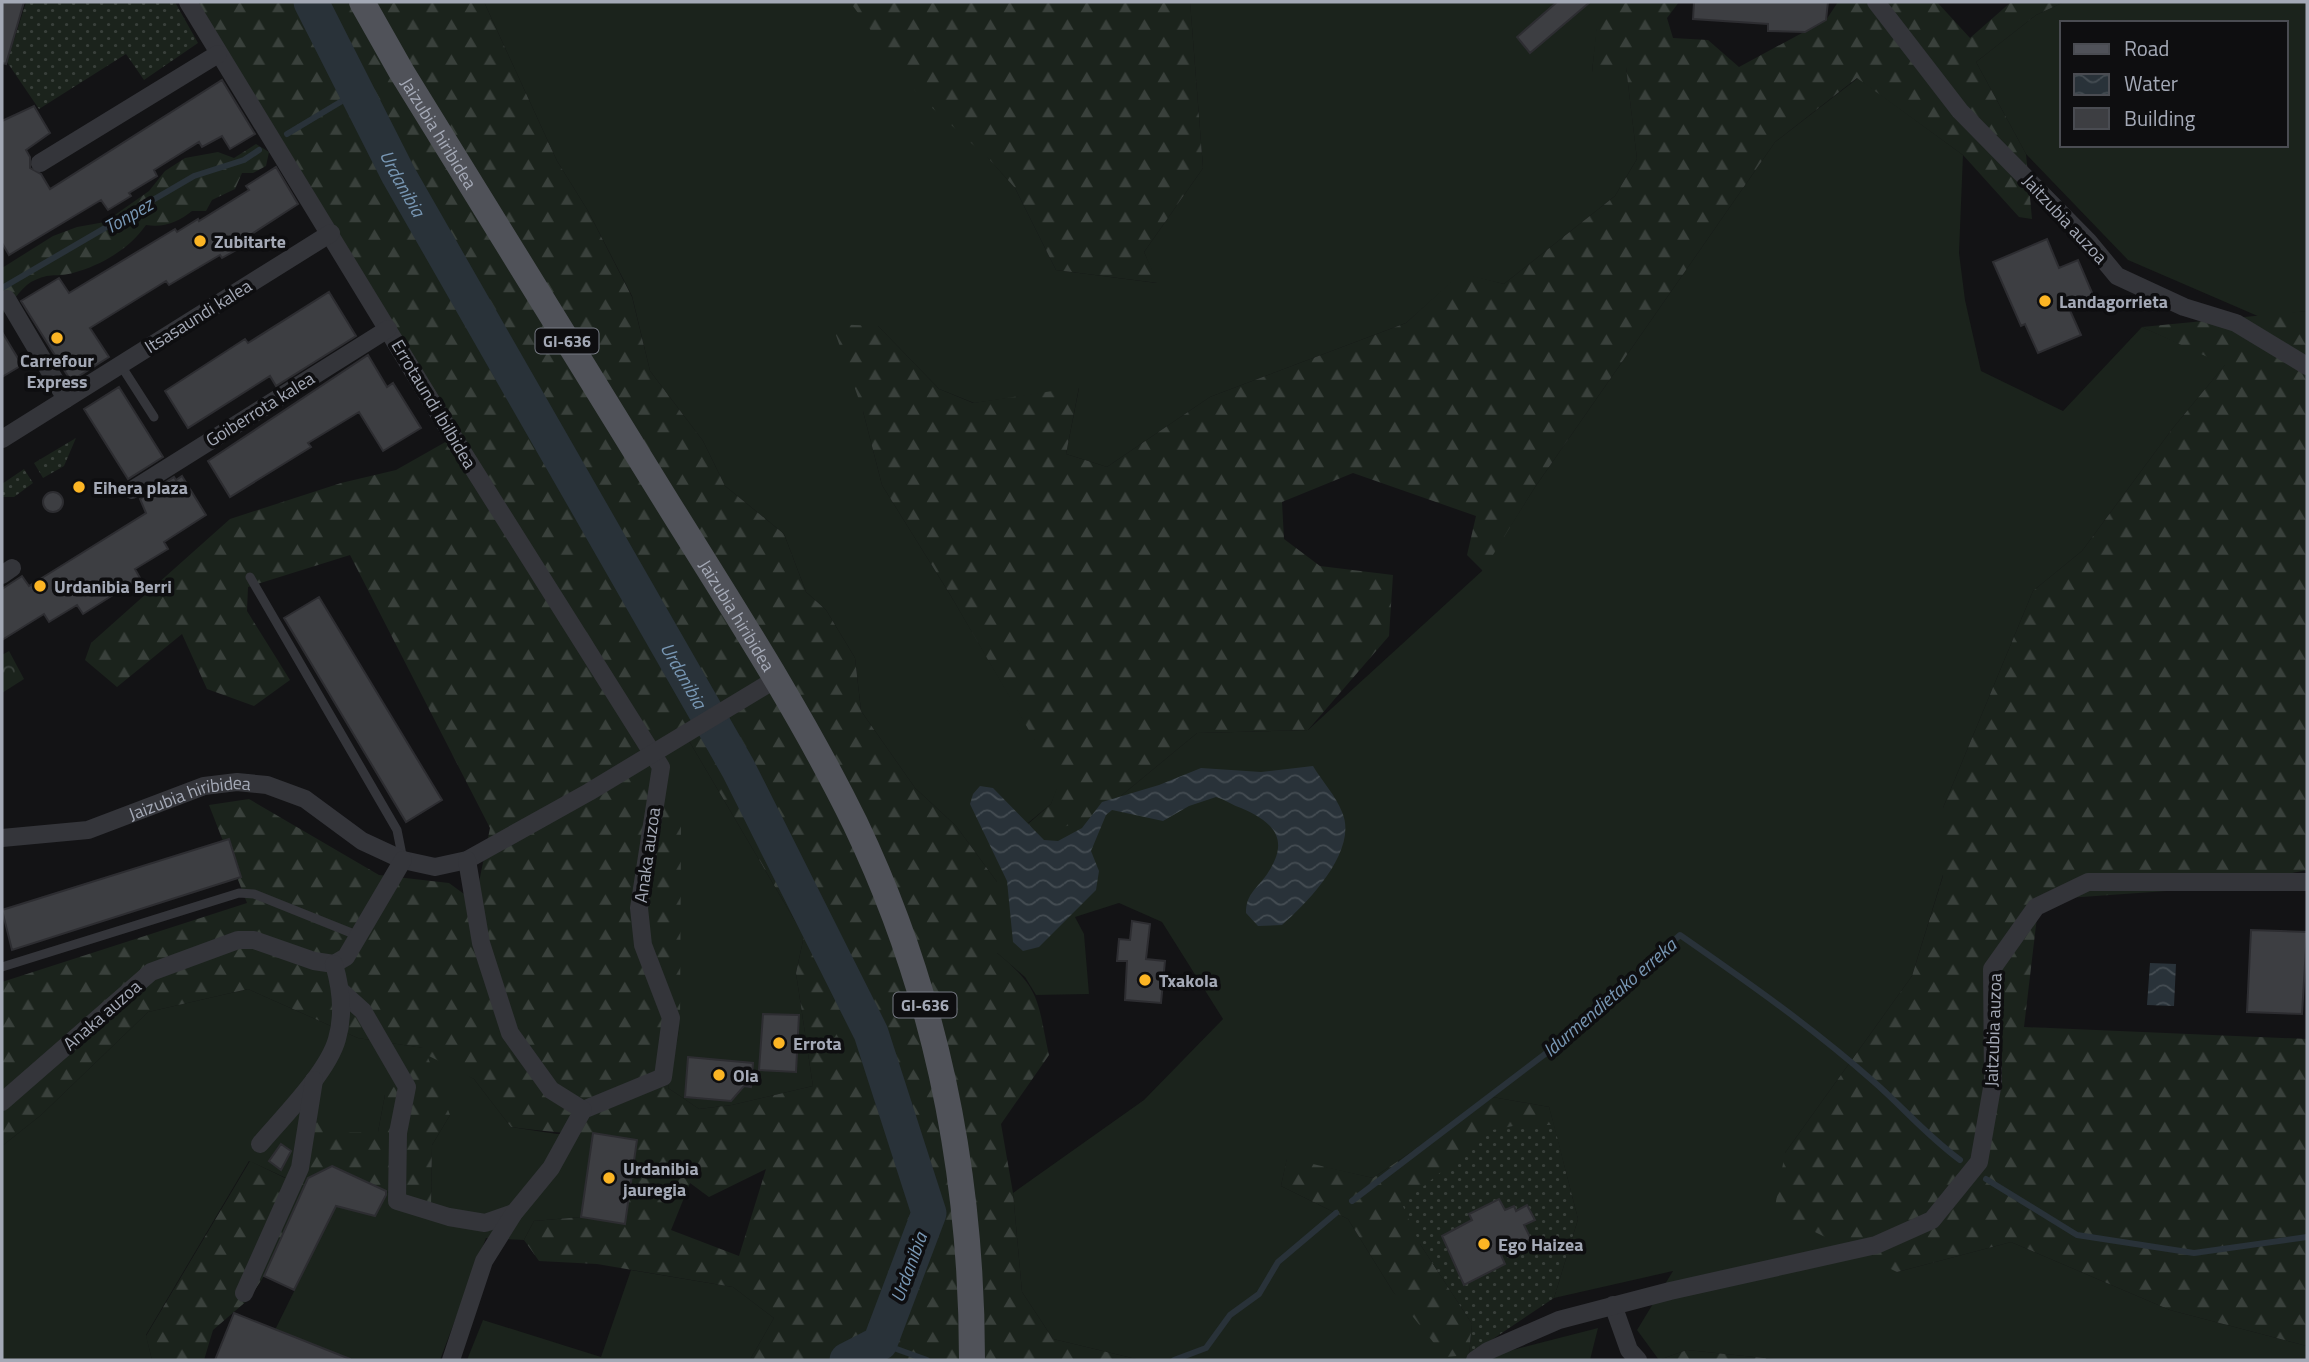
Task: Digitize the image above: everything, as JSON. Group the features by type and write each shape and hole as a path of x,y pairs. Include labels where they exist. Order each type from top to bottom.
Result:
{"main road":[{"name":"Jaizubia hiribidea","path":"362,2 401,71 776,679"},
{"name":"GI-636","path":"776,679 854,822 885,892 924,1002 941,1066 963,1185 971,1276 972,1360"}],"street":[{"name":"Errotaundi Ibilbidea","path":"188,2 652,753"},
{"name":"Jaitzubia auzoa","path":"1876,2 1960,111 2088,241 2118,276 2184,307 2236,323 2307,366"},
{"path":"40,163 218,54"},
{"name":"Itsasaundi kalea","path":"66,399 331,233"},
{"path":"2,439 66,399 7,299"},
{"name":"Goiberrota kalea","path":"132,491 388,329"},
{"name":"Jaizubia hiribidea","path":"2,838 88,830 204,786 237,782 267,785 304,799 362,841 403,860 435,867 467,860 776,679"},
{"name":"Anaka auzoa","path":"583,1110 663,1077 671,1018 643,946 639,908 661,767 652,753"},
{"path":"260,1144 314,1080 337,1040 342,992 334,964 346,957 403,860"},
{"path":"451,1360 484,1261 514,1213 551,1168 583,1110 551,1090 510,1033 481,943 467,860"},
{"name":"Jaitzubia auzoa","path":"1475,1360 1488,1351 1559,1320 1613,1305 1876,1245 1932,1220 1979,1162 1993,1082 1992,969 2036,907 2088,882 2307,882"},
{"name":"Anaka auzoa","path":"2,1102 151,972 238,940 254,940 314,961 334,964"},
{"path":"342,992 363,1011 407,1087 398,1133 397,1201 449,1217 485,1223 514,1213"},
{"path":"244,1293 300,1168 314,1080"},
{"path":"1613,1305 1629,1350 1638,1360"}],"lane":[{"path":"120,364 153,417"},
{"path":"250,577 397,830 403,860"},
{"path":"2,967 239,893 254,894 359,936"}],"green space":[{"path":"26,2 175,2 198,43 144,80 126,54 39,109 7,62"},
{"path":"188,2 484,2 557,161 588,211 632,297 650,371 703,441 725,486 784,534 806,592 826,610 855,658 861,711 915,788 956,826 997,882 997,953 1030,987 1039,1009 1049,1055 1001,1124 1013,1193 1022,1292 1053,1339 1140,1360 750,1360 774,1318 733,1287 597,1264 539,1261 524,1240 534,1221 581,1217 625,1224 637,1140 511,1127 474,1079 427,1055 450,1115 432,1145 431,1212 332,1166 308,1178 264,1276 249,1299 213,1330 204,1360 152,1360 146,1336 250,1161 285,1178 317,1122 346,1132 378,1132 385,1095 426,1054 423,1048 358,1038 248,989 148,1012 41,1115 2,1146 2,982 247,903 209,805 249,799 379,875 449,883 475,902 490,828 350,555 248,587 247,611 290,680 254,706 207,689 182,634 117,687 85,660 91,643 230,519 341,483 396,470 456,436","holes":["685,734 804,936 796,973 813,1086 732,1105 699,1109 668,1088 680,1025 681,824 660,792 652,753","766,1169 739,1256 671,1230 690,1183 709,1197"]},
{"path":"484,2 850,2 1015,188 1056,270 1157,283 1144,252 1203,168 1190,2 1600,2 1592,72 1626,66 1637,159 1615,196 1504,284 1461,274 1406,323 1210,397 1107,467 1066,454 1079,388 974,403 939,389 878,326 863,411 882,485 951,596 1060,782 1051,804 1028,823 1099,814 1197,733 1308,730 1482,571 1535,487 1775,142 1858,78 1963,155 1959,253 1965,300 1981,371 2063,411 2142,327 2226,364 2173,428 2082,551 2033,591 1943,808 1943,875 1912,976 1785,1153 1897,1272 2011,1242 2170,1310 2307,1346 2307,1360 1783,1360 1687,1350 1659,1360 1637,1330 1673,1271 1554,1298 1578,1219 1549,1107 1492,1097 1373,1178 1287,1159 1281,1186 1348,1219 1394,1293 1469,1355 1489,1356 1598,1328 1590,1360 1140,1360 1053,1339 1022,1292 1013,1193 1144,1100 1223,1019 1162,922 1119,903 1075,917 1084,934 1089,994 1036,995 1025,977 997,953 997,882 956,826 915,788 861,711 855,658 826,610 806,592 784,534 725,486 703,441 650,371 632,296 588,211 557,161"},
{"path":"850,2 1190,2 1203,168 1144,252 1158,283 1056,270 1015,188 990,160 919,96"},
{"path":"1599,2 1679,2 1667,18 1673,38 1708,40 1739,67 1826,20 1838,2 1937,2 1970,38 2011,2 2064,2 2036,15 1976,62 2026,154 2032,219 2019,217 1963,155 1857,78 1775,142 1535,487 1483,571 1467,555 1476,516 1353,473 1282,502 1284,539 1320,566 1393,575 1389,636 1308,730 1197,733 1099,814 1037,837 1028,824 1051,804 1059,782 951,596 882,485 863,411 832,324 878,326 939,389 973,403 1079,387 1066,454 1107,467 1210,397 1406,323 1461,273 1504,284 1615,196 1637,159 1626,67 1592,73"},
{"path":"2064,2 2307,2 2307,311 2260,317 2128,260 2026,154 1976,62 2036,15"},
{"path":"256,144 269,152 266,166 253,173 242,173 235,189 212,200 206,211 192,211 165,225 146,225 132,242 94,266 31,282 2,315 2,268 53,236 77,227 105,222 149,191 165,171 185,158 218,152 234,158"},
{"path":"2307,311 2307,870 2223,887 2039,900 2024,1027 2307,1039 2307,1346 2170,1310 2011,1242 1897,1272 1774,1212 1785,1153 1912,976 1943,876 1943,808 2033,591 2082,551 2173,428 2225,365 2142,327"},
{"path":"76,438 64,466 43,478 34,463"},
{"path":"24,469 33,483 14,497 2,497 2,484"},
{"path":"9,651 24,679 2,693 2,655"},
{"path":"685,734 804,936 796,973 813,1086 732,1105 699,1109 668,1088 680,1025 660,792 652,753"},
{"path":"248,989 358,1038 424,1048 474,1079 511,1127 557,1134 593,1133 581,1217 534,1221 524,1240 486,1238 440,1360 352,1360 275,1330 336,1206 375,1216 387,1192 431,1212 432,1145 450,1115 385,1095 378,1132 363,1132 286,1178 249,1161 146,1335 152,1360 2,1360 2,1146 41,1115 148,1012"},
{"path":"1492,1097 1549,1107 1554,1125 1518,1125 1420,1244 1472,1324 1469,1355 1445,1357 1394,1293 1348,1219 1281,1186 1287,1158 1373,1178"},
{"path":"1518,1125 1554,1125 1578,1219 1554,1298 1469,1355 1472,1324 1420,1244 1402,1204 1492,1130"},
{"path":"631,1270 733,1287 774,1318 750,1360 467,1360 483,1320 601,1357"},
{"path":"1687,1350 1783,1360 1659,1360"}],"water":[{"path":"1313,766 1342,812 1345,827 1343,842 1337,858 1317,889 1282,925 1258,926 1246,913 1249,897 1273,864 1277,853 1276,835 1263,820 1216,797 1189,806 1163,821 1112,810 1106,815 1091,851 1099,871 1096,890 1039,947 1023,951 1013,942 1007,881 970,804 973,794 980,786 993,788 1044,840 1058,841 1082,828 1102,802 1159,785 1201,768 1261,772"},
{"path":"2150,963 2176,964 2174,1006 2147,1005"}],"building":[{"path":"2,2 24,2 6,64 2,63"},
{"path":"1557,2 1590,2 1530,53 1517,37"},
{"path":"1694,2 1828,2 1826,20 1805,32 1768,31 1768,24 1693,19"},
{"path":"222,80 255,134 230,149 222,136 202,147 199,142 154,170 157,176 108,210 101,200 9,255 2,243 2,121 34,106 50,133 26,150 30,157 30,168 41,174 50,189"},
{"name":"Zubitarte","path":"276,167 298,204 244,239 247,244 222,258 220,255 169,285 166,281 90,328 109,357 71,381 21,301 59,278 69,293 175,229 177,232 198,219 199,221 249,190 246,186"},
{"name":"Landagorrieta","path":"2047,239 2059,268 2078,260 2093,295 2068,306 2081,335 2038,353 2025,324 2021,326 1993,262"},
{"path":"329,292 356,336 276,386 270,376 188,428 165,391 245,339 248,343"},
{"path":"2,332 22,365 2,377"},
{"path":"368,355 387,387 393,383 421,428 383,451 359,412 308,443 311,447 230,497 208,461"},
{"path":"119,387 163,457 128,479 84,409"},
{"path":"182,476 206,515 164,542 168,549 135,569 140,578 83,614 77,605 49,622 44,614 2,640 2,589 22,576 29,586 146,513 140,499 174,477 176,480"},
{"path":"53,492 60,495 63,502 60,509 53,512 46,509 43,502 46,495"},
{"path":"319,597 442,800 406,822 284,618"},
{"path":"229,839 241,877 12,950 2,910"},
{"name":"Txakola","path":"1132,921 1150,924 1146,959 1165,961 1161,1003 1125,1000 1127,961 1117,961 1119,939 1130,940"},
{"path":"2251,930 2307,932 2302,1014 2247,1012"},
{"name":"Errota","path":"763,1014 799,1015 796,1072 759,1070"},
{"name":"Ola","path":"688,1057 753,1063 751,1087 744,1086 731,1101 685,1097"},
{"name":"Urdanibia jauregia","path":"593,1133 637,1140 625,1224 581,1217"},
{"path":"281,1144 291,1151 281,1170 269,1161"},
{"path":"332,1166 386,1191 386,1195 375,1216 336,1206 294,1290 264,1276 308,1178"},
{"name":"Ego Haizea","path":"1499,1199 1505,1210 1514,1206 1516,1211 1527,1205 1535,1220 1524,1225 1531,1239 1501,1255 1505,1264 1464,1285 1442,1236 1472,1220 1469,1214"},
{"path":"234,1313 350,1359 350,1360 215,1360"}],"waterway":[{"name":"Urdanibia","path":"311,2 398,174 738,768 871,1033 929,1213 880,1343 847,1360"},
{"name":"Tonpez","path":"287,134 357,92"},
{"name":"Tonpez","path":"2,288 194,176 244,160 259,150"},
{"name":"Idurmendietako erreka","path":"1352,1201 1574,1032 1680,935 1826,1042 1960,1160"},
{"name":"Idurmendietako erreka","path":"1986,1179 2077,1235 2194,1253 2307,1237"},
{"name":"Idurmendietako erreka","path":"1174,1360 1206,1348 1230,1315 1259,1294 1278,1262 1336,1213"},
{"name":"Idurmendietako erreka","path":"880,1343 927,1360"}],"place":[{"name":"Zubitarte","path":"200,241"},
{"name":"Landagorrieta","path":"2045,301"},
{"name":"Carrefour Express","path":"57,338"},
{"name":"Eihera plaza","path":"79,487"},
{"name":"Urdanibia Berri","path":"40,586"},
{"name":"Txakola","path":"1145,980"},
{"name":"Errota","path":"779,1043"},
{"name":"Ola","path":"719,1075"},
{"name":"Urdanibia jauregia","path":"609,1178"},
{"name":"Ego Haizea","path":"1484,1244"}]}
